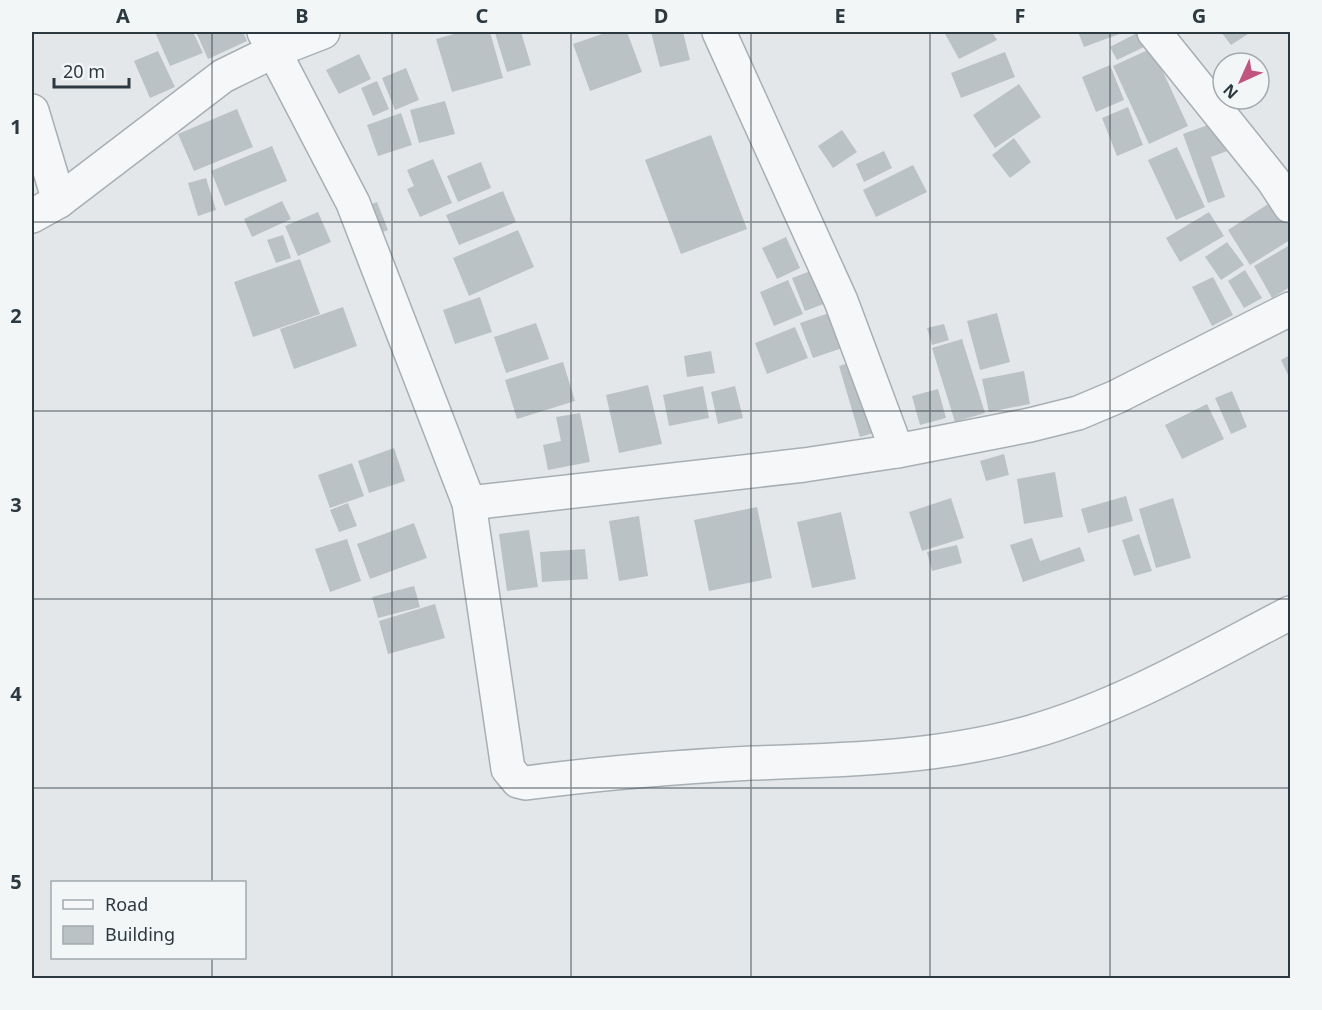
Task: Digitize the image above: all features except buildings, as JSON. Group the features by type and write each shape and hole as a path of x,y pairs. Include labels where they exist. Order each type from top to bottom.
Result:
{"street":[{"path":"32,111 45,208 269,41 323,32"},
{"path":"719,32 841,301 897,452"},
{"path":"1154,32 1273,180 1290,206"},
{"path":"269,41 353,202 470,503 508,769 518,780 526,783 587,775 752,763 830,762 900,756 1029,733 1076,718 1290,613"},
{"path":"470,503 804,465 897,452 1078,413 1116,397 1290,309"}]}
